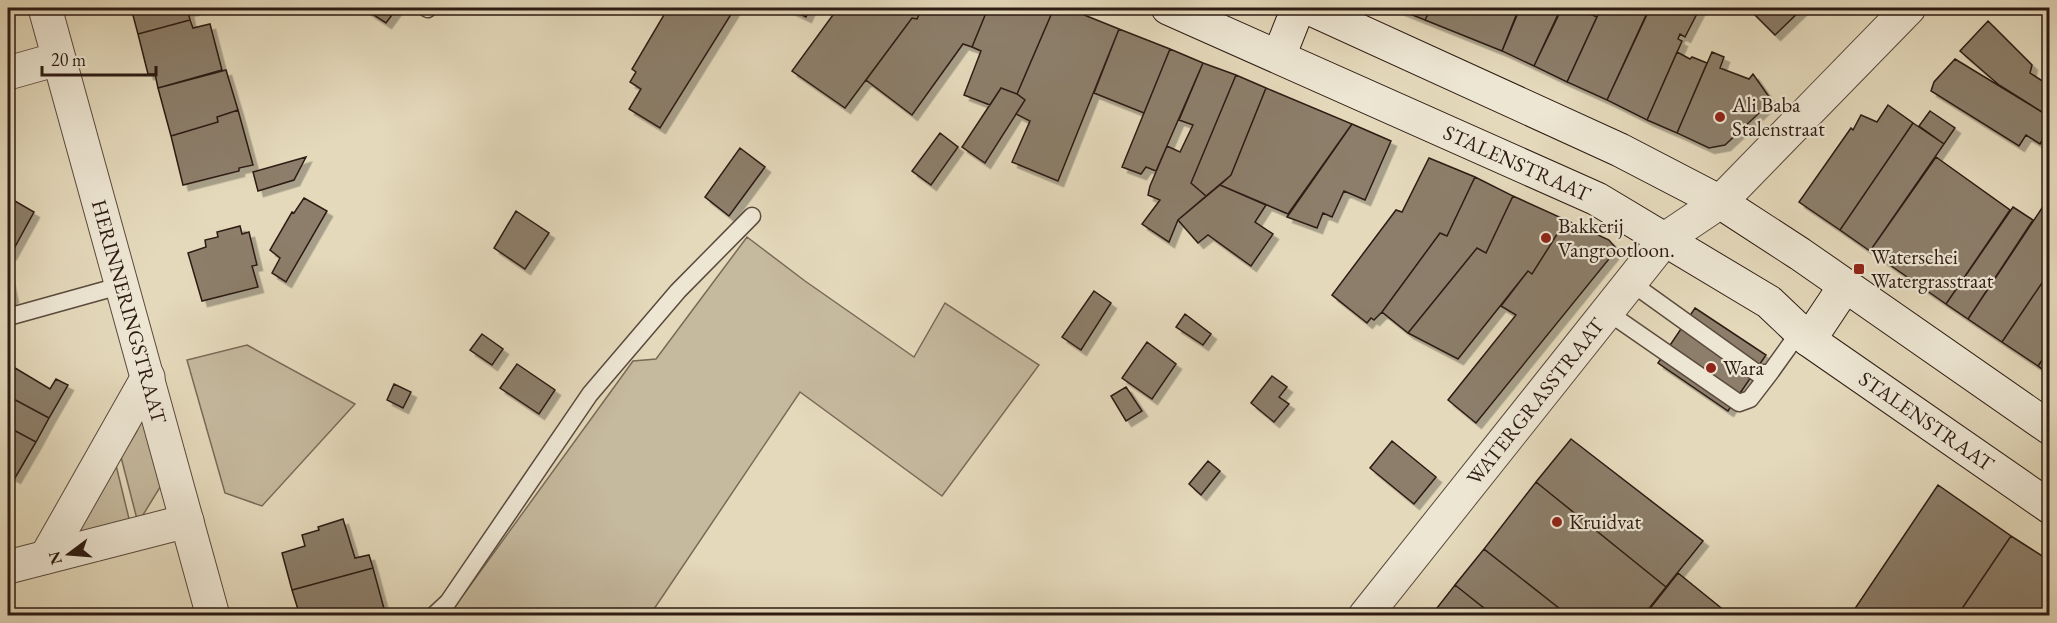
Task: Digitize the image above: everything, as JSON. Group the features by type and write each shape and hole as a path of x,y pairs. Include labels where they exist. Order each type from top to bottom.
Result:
{"street":[{"name":"HERINNERINGSTRAAT","path":"45,8 213,615"},
{"name":"STALENSTRAAT","path":"1168,8 1597,199 1769,302 1804,336 2049,507"},
{"path":"1279,56 1298,8"},
{"path":"1309,8 1620,150 1720,202 1800,254 2049,428"},
{"name":"WATERGRASSTRAAT","path":"1365,615 1665,239 1720,202 1909,8"},
{"path":"8,73 58,59"},
{"path":"1804,336 1845,286"},
{"path":"45,557 148,377"},
{"path":"8,567 187,520"}],"lane":[{"path":"433,615 448,602 590,394 678,291 752,216"},
{"path":"1630,282 1757,373 1770,373"},
{"path":"8,317 123,285"},
{"path":"1606,311 1739,403 1750,399 1804,336"}],"shaded area":[{"path":"747,237 805,281 914,357 945,303 1039,365 942,496 800,392 650,615 448,616 633,361 656,359"},
{"path":"247,345 355,404 262,506 225,493 187,360"},
{"path":"146,402 167,476 138,523 121,457 137,431 134,421"},
{"path":"114,457 131,527 62,545"}],"building":[{"path":"131,8 199,8 188,11 190,20 138,34"},
{"path":"363,8 397,8 386,23"},
{"path":"668,8 735,8 660,128 629,109 641,89 630,82 636,72 632,69"},
{"path":"790,8 810,8 806,17"},
{"path":"838,8 922,8 917,19 912,18 845,108 792,71"},
{"path":"922,8 988,8 972,47 963,44 912,115 866,80 912,18 917,19"},
{"path":"988,8 1054,8 1017,94 1001,88 990,105 964,95 981,51 972,47"},
{"path":"1054,8 1067,8 1119,29 1058,181 1012,162 1030,121 1016,114 1025,100 1017,94"},
{"path":"1395,8 1431,8 1425,20"},
{"path":"1431,8 1519,8 1502,51 1425,20"},
{"path":"1520,8 1561,8 1534,66 1502,51"},
{"path":"1562,8 1576,8 1597,17 1567,82 1534,66"},
{"path":"1601,8 1636,8 1647,13 1607,100 1567,82"},
{"path":"1650,8 1700,8 1685,37 1680,34 1678,39 1682,41 1647,120 1607,100"},
{"path":"1748,8 1803,8 1775,35"},
{"path":"190,20 193,28 210,24 222,70 158,88 155,74 148,74 138,34"},
{"path":"1988,21 2032,65 2030,73 2050,86 2050,117 1999,85 1960,51"},
{"path":"1119,29 1170,49 1144,113 1094,93"},
{"path":"1170,49 1203,63 1156,171 1146,167 1141,174 1122,167"},
{"path":"1677,52 1690,59 1692,57 1707,63 1677,133 1647,120"},
{"path":"1712,52 1724,57 1720,68 1749,79 1753,74 1772,101 1725,145 1709,148 1677,133"},
{"path":"1955,59 2050,117 2050,128 2040,144 2026,135 2019,146 1931,91 1934,82"},
{"path":"1203,63 1236,75 1191,183 1206,196 1178,220 1169,242 1142,224 1160,200 1148,195 1167,146 1180,152 1193,125 1179,120"},
{"path":"226,70 238,110 217,117 218,122 171,136 158,88"},
{"path":"1236,75 1266,88 1231,175 1206,196 1191,183"},
{"path":"1001,88 1025,100 985,163 962,147"},
{"path":"1266,88 1352,124 1288,214 1220,185 1231,175"},
{"path":"1888,105 1913,123 1840,230 1799,202 1851,128 1853,130 1861,115 1877,122"},
{"path":"238,110 253,165 239,168 239,171 183,185 171,136 218,122 217,117"},
{"path":"1930,111 1955,128 1944,144 1919,126"},
{"path":"1913,123 1944,144 1870,251 1840,230"},
{"path":"1352,124 1391,141 1365,200 1344,191 1332,217 1323,213 1317,228 1287,217"},
{"path":"940,133 958,147 931,185 912,171"},
{"path":"740,148 765,167 729,216 705,197"},
{"path":"306,157 294,180 258,191 253,172"},
{"path":"1936,157 2010,210 1946,304 1870,251"},
{"path":"1429,158 1475,177 1447,236 1440,233 1382,312 1367,323 1332,295 1396,210 1402,212"},
{"path":"1475,177 1513,196 1486,253 1477,248 1408,333 1382,312 1440,233 1447,236"},
{"path":"1220,185 1266,205 1255,222 1273,234 1251,266 1208,235 1198,243 1178,220"},
{"path":"1513,196 1566,220 1532,274 1528,271 1458,359 1408,333 1477,248 1486,253"},
{"path":"8,197 34,212 8,257"},
{"path":"304,198 327,211 286,282 272,273 280,258 270,250 292,212 294,213"},
{"path":"2013,207 2033,220 1968,319 1946,304"},
{"path":"2042,208 2050,213 2050,271 2002,342 1968,319"},
{"path":"516,211 549,233 525,269 494,248"},
{"path":"1566,220 1609,240 1615,247 1613,254 1476,423 1448,400 1516,315 1501,306 1528,271 1532,274"},
{"path":"240,226 242,234 249,232 257,265 252,266 258,287 202,301 188,253 206,247 205,240 218,237 217,232"},
{"path":"2050,271 2050,349 2038,366 2002,342"},
{"path":"8,273 13,297 11,298 12,306 8,307"},
{"path":"1094,291 1111,303 1081,350 1062,337"},
{"path":"1695,308 1766,355 1728,411 1658,363"},
{"path":"1185,314 1211,334 1203,345 1176,327"},
{"path":"482,334 503,349 492,365 470,350"},
{"path":"1147,342 1176,364 1152,399 1122,378"},
{"path":"2050,349 2050,375 2038,366"},
{"path":"517,364 555,390 539,414 500,388"},
{"path":"10,365 50,389 56,379 68,385 49,418 8,396"},
{"path":"1272,376 1287,387 1279,397 1289,404 1274,422 1251,403"},
{"path":"394,384 411,392 403,408 387,400"},
{"path":"1126,387 1142,411 1126,421 1111,396"},
{"path":"8,396 49,418 36,442 8,427"},
{"path":"8,427 36,442 15,478 8,474"},
{"path":"1571,439 1703,541 1666,587 1536,482"},
{"path":"1392,441 1436,477 1414,504 1370,468"},
{"path":"1208,461 1220,471 1201,495 1189,484"},
{"path":"1536,482 1666,587 1643,616 1569,616 1484,549"},
{"path":"1938,485 2011,536 1957,616 1850,616"},
{"path":"343,519 355,558 369,555 373,568 292,590 282,553 305,546 302,535"},
{"path":"2011,536 2050,561 2050,616 1957,616"},
{"path":"1484,549 1569,616 1494,616 1455,585"},
{"path":"373,568 386,616 300,616 292,590"},
{"path":"1678,573 1731,616 1644,616"},
{"path":"1455,585 1494,616 1437,616 1433,613"}],"place":[{"name":"Ali Baba Stalenstraat","path":"1720,117"},
{"name":"Bakkerij Vangrootloon.","path":"1546,238"},
{"name":"Waterschei Watergrasstraat","path":"1859,269"},
{"name":"Wara","path":"1711,368"},
{"name":"Kruidvat","path":"1557,522"}]}
